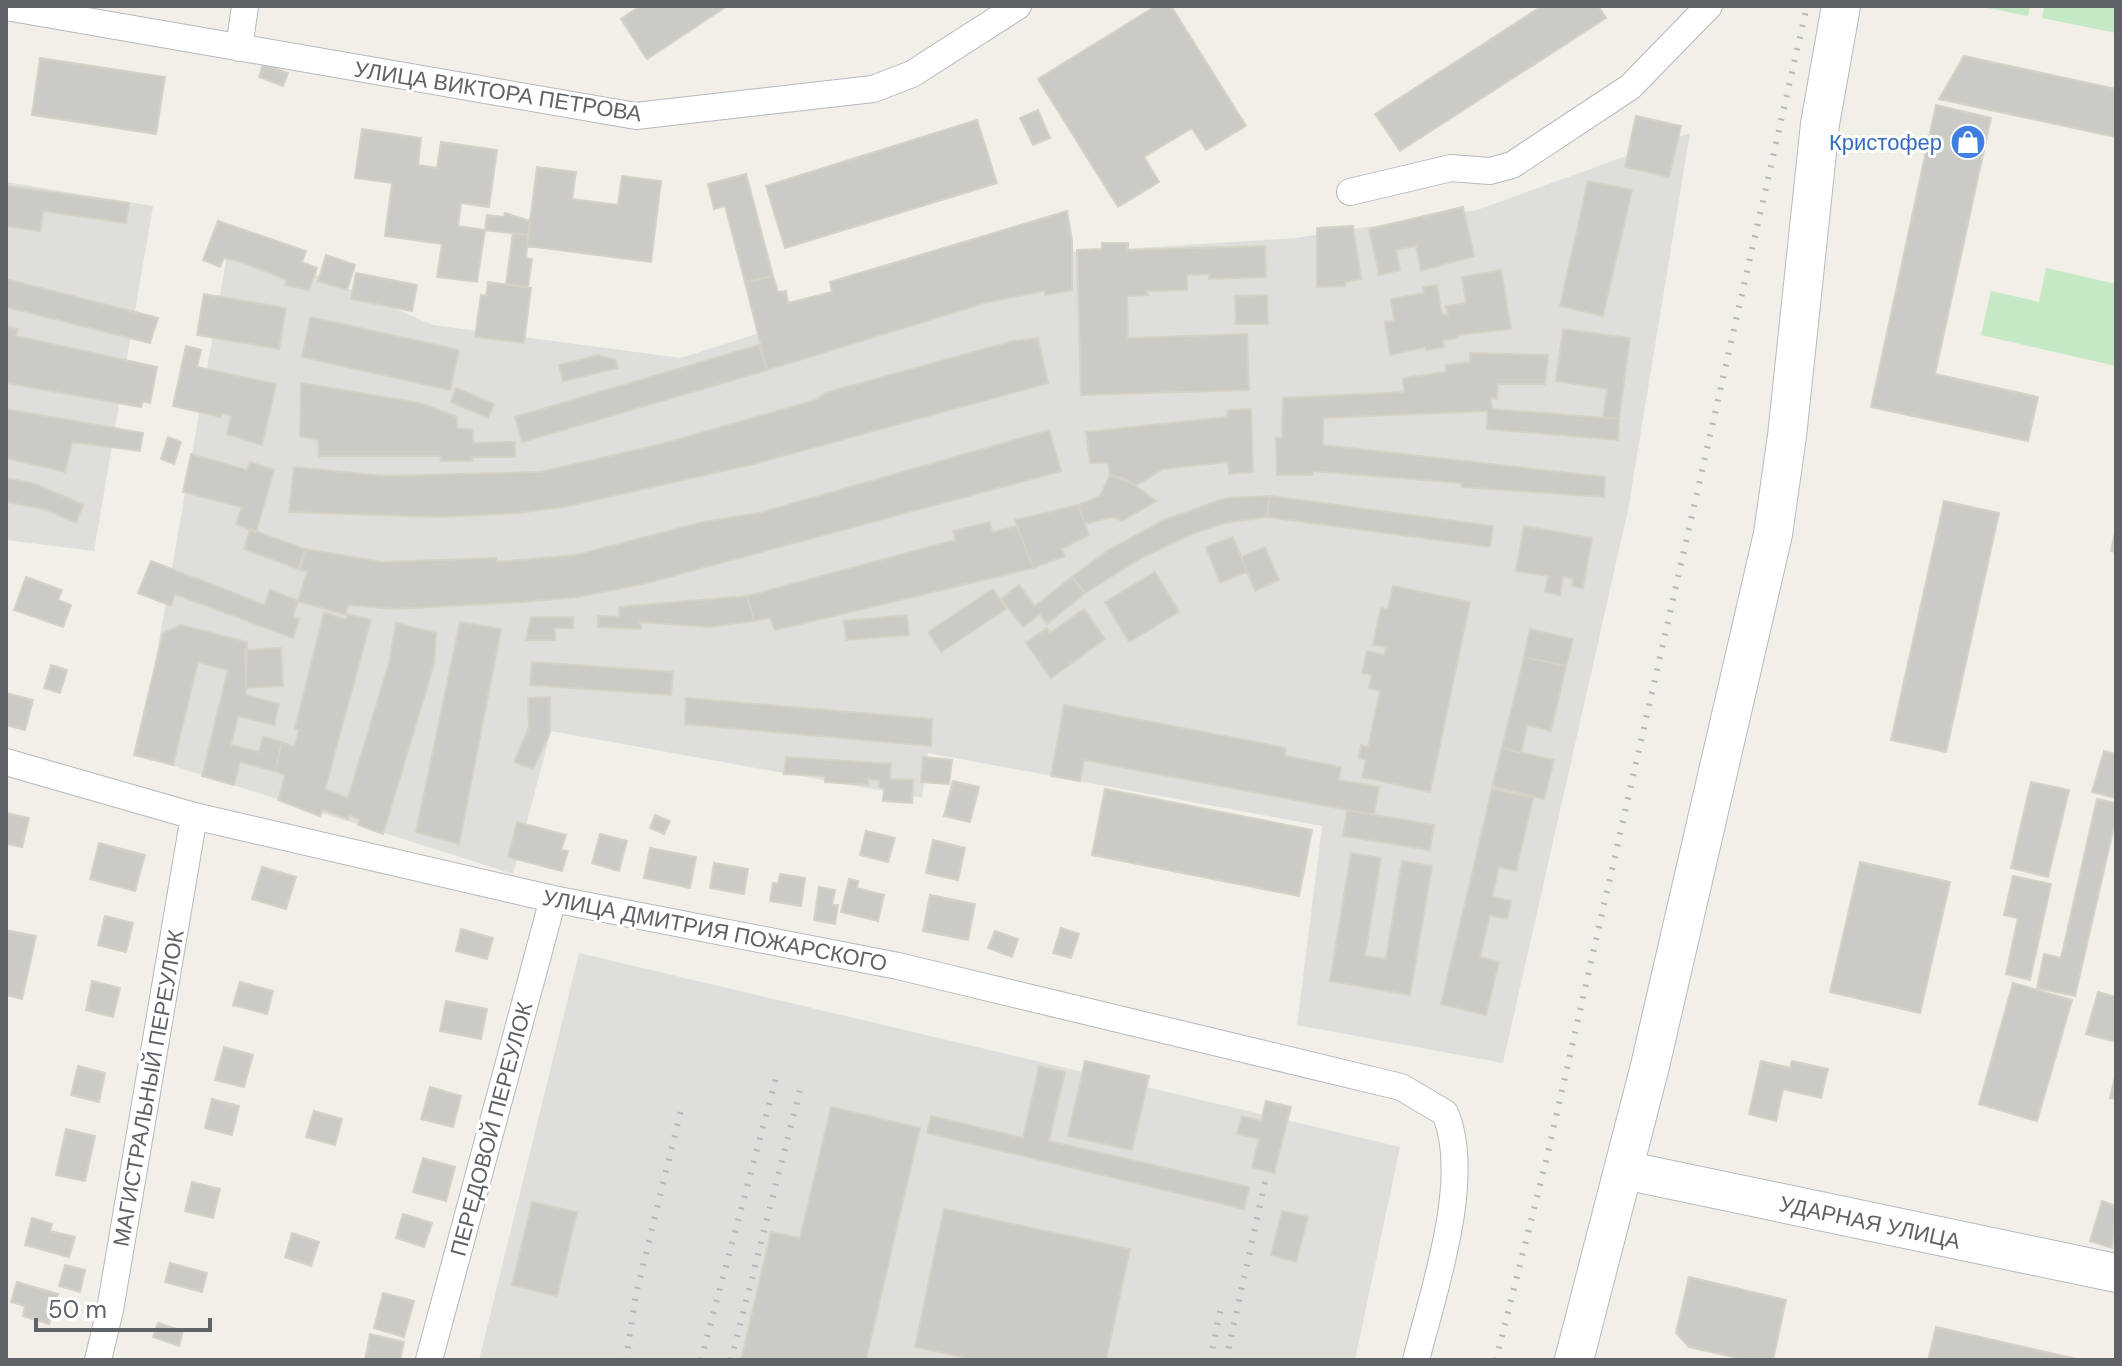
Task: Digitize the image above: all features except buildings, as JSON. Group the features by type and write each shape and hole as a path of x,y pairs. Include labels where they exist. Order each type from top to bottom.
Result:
{"main road":[{"path":"1574,1360 1624,1170 1773,534 1787,436 1820,124 1841,6"},
{"name":"УДАРНАЯ УЛИЦА","path":"1624,1170 2116,1273"}],"street":[{"path":"239,48 245,6"},
{"name":"УЛИЦА ВИКТОРА ПЕТРОВА","path":"6,7 617,114 658,115 873,89 912,74 1018,6"},
{"path":"1350,192 1451,168 1490,171 1512,165 1630,87 1709,6"},
{"name":"УЛИЦА ДМИТРИЯ ПОЖАРСКОГО","path":"6,762 194,816 553,899 898,966 1379,1079 1424,1098 1445,1113 1449,1122 1453,1204 1416,1360"},
{"name":"МАГИСТРАЛЬНЫЙ ПЕРЕУЛОК","path":"98,1360 113,1295 194,816"},
{"name":"ПЕРЕДОВОЙ ПЕРЕУЛОК","path":"429,1360 553,899"}],"shaded area":[{"path":"1690,133 1628,510 1503,1063 1297,1025 1322,826 928,753 922,798 551,731 513,874 139,755 230,238 433,325 681,358 998,257 1296,238 1477,210"},
{"path":"6,182 153,206 94,551 6,540"},
{"path":"579,953 1400,1147 1355,1360 479,1360"}],"green space":[{"path":"1978,6 2030,6 2028,16"},
{"path":"2044,6 2116,6 2116,33 2042,18"},
{"path":"2046,268 2116,284 2116,366 1981,335 1991,291 2039,302"}],"railway":[{"path":"1496,1360 1547,1157 1807,6"},
{"path":"701,1360 777,1074"},
{"path":"731,1360 800,1090"},
{"path":"626,1360 636,1294 681,1110"},
{"path":"1226,1360 1265,1182"},
{"path":"1210,1360 1221,1307"}],"place":[{"name":"Кристофер","path":"1968,142"}]}
